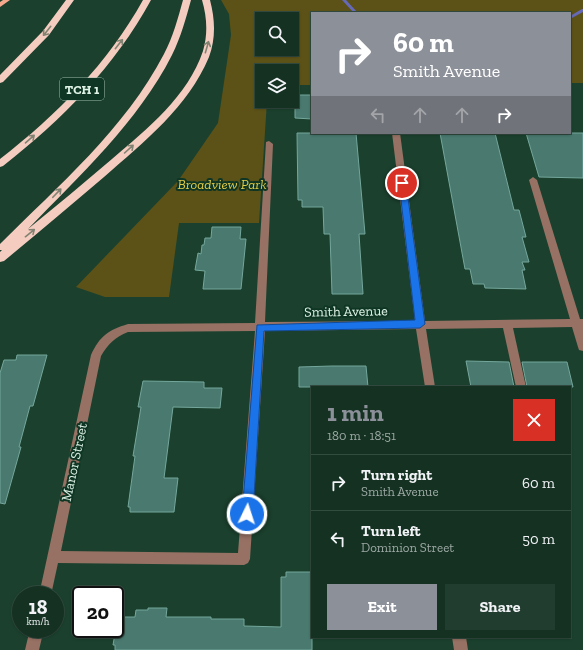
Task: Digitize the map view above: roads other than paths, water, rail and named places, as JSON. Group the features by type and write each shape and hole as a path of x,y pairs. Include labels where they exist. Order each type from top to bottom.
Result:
{"highway":[{"path":"0,80 46,33 70,0"},
{"name":"TCH 1","path":"0,164 54,118 95,75 127,34 147,0"},
{"path":"0,250 115,132 134,109 168,54 179,28 187,0"},
{"path":"0,258 59,211 144,136 179,98 194,78 205,56 210,38 211,20 206,0"}],"main road":[{"path":"0,5 7,0"}],"street":[{"path":"396,134 420,324 426,351 430,386"},
{"path":"54,557 244,559 260,327 269,144"},
{"path":"533,180 579,323 583,347"},
{"name":"Smith Avenue","path":"111,333 128,328 579,323"},
{"path":"507,324 522,386"},
{"name":"Manor Street","path":"47,586 96,355 111,333"},
{"path":"32,650 35,638"},
{"path":"459,638 461,650"}],"waterway":[{"path":"344,0 355,12"},
{"path":"571,17 583,10"}],"park label":[{"name":"Broadview Park","path":"222,184"}]}
